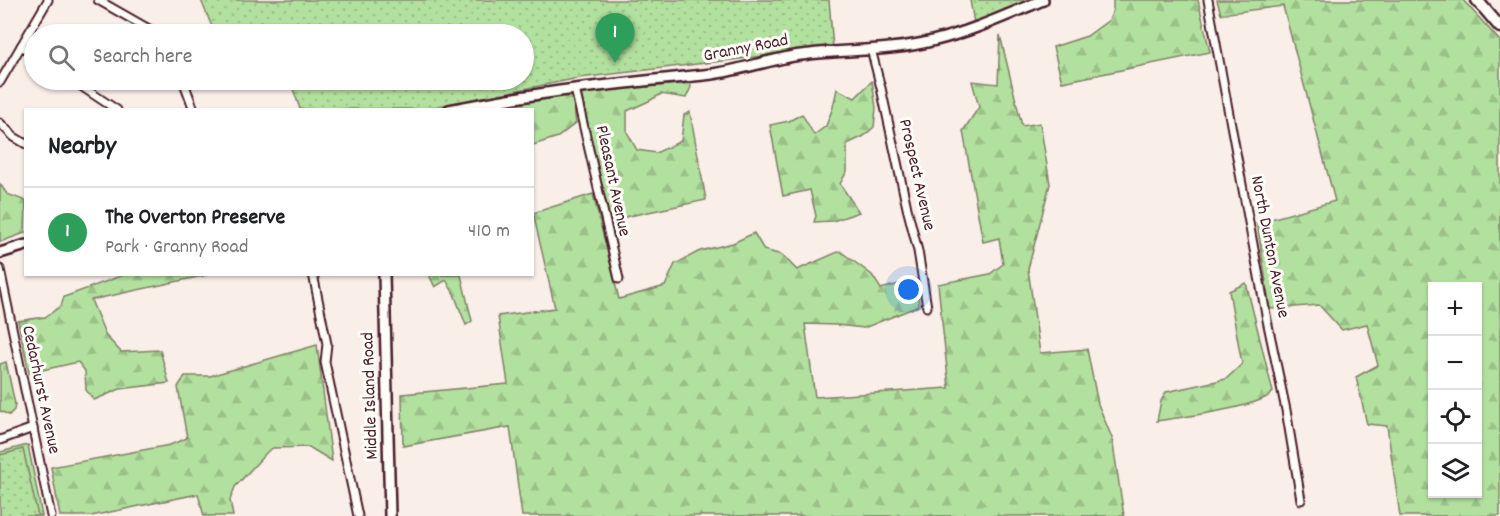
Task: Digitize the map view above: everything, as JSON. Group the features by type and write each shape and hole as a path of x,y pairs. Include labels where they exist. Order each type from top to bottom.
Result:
{"main road":[{"path":"1477,0 1500,27"}],"street":[{"path":"34,24 48,0"},
{"path":"98,0 140,24"},
{"name":"Granny Road","path":"469,108 500,105 575,88 740,70 802,55 898,47 932,41 972,29 1043,0"},
{"name":"North Dunton Avenue","path":"1208,0 1301,500"},
{"path":"0,82 24,41"},
{"name":"Prospect Avenue","path":"871,49 918,251 927,307"},
{"name":"Pleasant Avenue","path":"575,88 619,279"},
{"path":"87,90 114,108"},
{"path":"187,90 193,108"},
{"path":"0,123 14,137 24,143"},
{"path":"0,253 24,246"},
{"name":"Cedarhurst Avenue","path":"0,269 51,516"},
{"path":"313,276 327,344 326,362 358,516"},
{"name":"Middle Island Road","path":"384,276 390,516"},
{"path":"0,440 33,428"}],"green space":[{"path":"201,0 829,0 833,48 579,78 534,87 534,24 211,24"},
{"path":"970,0 1034,0 974,23"},
{"path":"1113,0 1198,0 1210,52 1062,82 1053,47 1087,36 1109,20 1113,11"},
{"path":"1217,0 1463,0 1500,41 1500,516 1400,516 1387,426 1367,424 1356,377 1378,365 1367,324 1342,330 1319,305 1270,309 1257,223 1335,201 1283,6 1221,14"},
{"path":"1000,35 1022,126 1040,123 1050,184 1028,269 1040,353 1087,349 1098,404 1112,438 1124,516 522,516 510,427 403,446 402,394 508,384 498,316 555,308 534,213 593,194 619,299 665,286 675,264 700,251 733,243 754,233 764,250 782,255 797,270 840,251 872,275 881,289 917,279 919,306 864,328 805,324 815,397 949,388 938,284 990,274 1003,264 999,238 983,242 963,131 979,107 972,81 998,84"},
{"path":"872,81 876,108 874,127 864,136 847,144 847,171 840,184 859,212 833,221 814,222 816,216 810,190 783,196 770,125 789,121 802,114 814,135 826,126 837,89 855,98"},
{"path":"690,83 691,87 686,98 661,94 627,111 627,132 637,150 656,153 681,141 684,115 690,112 706,200 610,220 581,93"},
{"path":"293,90 519,90 429,108 300,108"},
{"path":"572,95 576,123 558,137 534,145 534,108 511,108 510,105"},
{"path":"0,184 7,194 24,200 24,233 0,242"},
{"path":"121,276 202,276 91,300 106,336 121,352 160,350 169,383 120,389 94,400 86,390 85,371 78,362 29,373 18,321 45,317 61,306 64,297"},
{"path":"461,276 472,321 466,325 446,280 435,287 430,277"},
{"path":"1246,283 1273,392 1253,403 1237,407 1157,421 1161,401 1166,392 1226,379 1242,364 1229,291"},
{"path":"317,345 332,461 309,447 273,448 235,487 230,500 233,516 204,516 198,494 91,516 60,516 51,467 170,445 187,438 178,387 185,376 210,376"},
{"path":"6,362 15,404 14,410 9,415 0,411 0,364"},
{"path":"28,445 42,516 32,516 0,460 0,452"},
{"path":"23,449 38,516 0,516 0,455"}],"place":[{"name":"The Overton Preserve","path":"615,63"}]}
